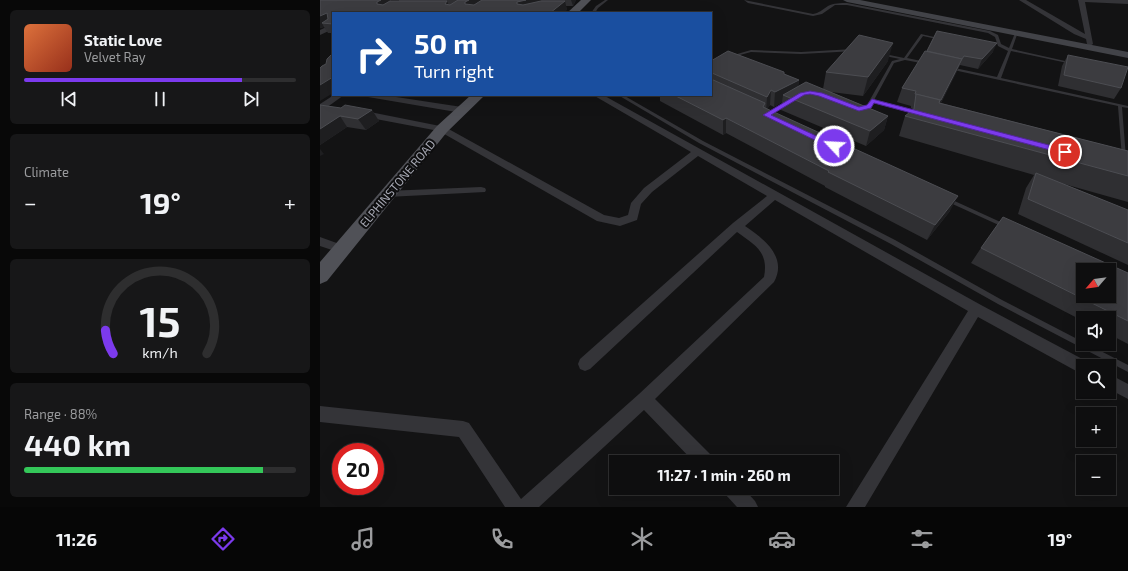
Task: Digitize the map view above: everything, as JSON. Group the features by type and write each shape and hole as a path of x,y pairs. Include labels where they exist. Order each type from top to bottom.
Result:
{"main road":[{"path":"573,10 586,0"},
{"path":"848,0 1017,33 1089,43 1128,55"},
{"name":"ELPHINSTONE ROAD","path":"320,276 442,129 478,96"}],"street":[{"path":"1022,0 1065,26 1089,43"},
{"path":"1089,43 1082,0 1128,2"},
{"path":"1065,26 1087,29"},
{"path":"320,33 332,27"},
{"path":"320,33 332,35"},
{"path":"322,105 338,96"},
{"path":"374,96 462,110"},
{"path":"599,96 976,309 1076,363"},
{"path":"322,105 338,108"},
{"path":"353,111 442,129 601,218 620,222 633,217 636,203 648,190 698,152"},
{"path":"387,194 481,190"},
{"path":"585,364 737,226 775,195"},
{"path":"526,507 644,399 770,279 773,269 772,258 764,247 737,226"},
{"path":"320,241 341,249"},
{"path":"856,507 976,309"},
{"path":"1116,385 1128,392"},
{"path":"644,399 699,455"},
{"path":"320,414 463,429 516,507"},
{"path":"738,495 749,507"}],"lane":[{"path":"594,12 607,0"},
{"path":"745,0 748,2 812,15 819,14 833,4 847,4 989,32 997,36 999,45 1009,51"},
{"path":"998,78 1017,33"},
{"path":"853,108 864,108 869,106 893,62 905,59 922,35 943,40"},
{"path":"994,49 1076,64"},
{"path":"725,59 730,56 751,51 801,53 857,50"},
{"path":"877,54 930,64"},
{"path":"730,56 737,60"},
{"path":"945,67 1128,107"},
{"path":"622,96 701,142 893,242 1000,302 1128,369"},
{"path":"766,115 795,98"},
{"path":"872,101 926,115"},
{"path":"1120,105 1125,167"},
{"path":"759,112 773,118"},
{"path":"943,197 1008,227"}],"building":[{"path":"320,0 381,0 377,2 377,4 383,5 390,1 447,1 445,4 450,5 458,0 469,0 465,2 465,4 474,5 482,0 526,0 517,2 517,4 523,5 541,1 565,1 551,12 332,12 332,24 322,23 328,19 327,13 320,16"},
{"path":"937,31 997,43 982,59 964,56 962,59 927,51"},
{"path":"859,35 893,43 868,77 826,72"},
{"path":"728,51 784,72 784,74 799,80 775,92 771,90 767,97 712,73 712,60"},
{"path":"925,51 962,59 941,100 915,94 916,91 902,88"},
{"path":"332,54 332,78 320,85 320,68 326,64 327,59"},
{"path":"1068,55 1128,67 1121,88 1064,75"},
{"path":"712,79 765,103 763,107 958,196 935,225 828,172 829,171 726,118 723,120 676,96 712,96"},
{"path":"806,82 888,116 870,131 783,95"},
{"path":"916,94 940,100 939,103 1128,151 1128,176 905,116 914,109"},
{"path":"320,105 341,108 345,105 372,110 358,119 340,116 320,129"},
{"path":"1036,173 1128,210 1128,243 1028,199"},
{"path":"1003,217 1106,263 1076,263 1076,295 981,248"},
{"path":"1116,268 1128,273 1128,321 1116,315 1116,311 1108,311 1092,303 1116,303"}],"route":[{"path":"834,146 766,115 802,94 820,94 853,108 864,108 869,106 872,101 1065,152"}]}
